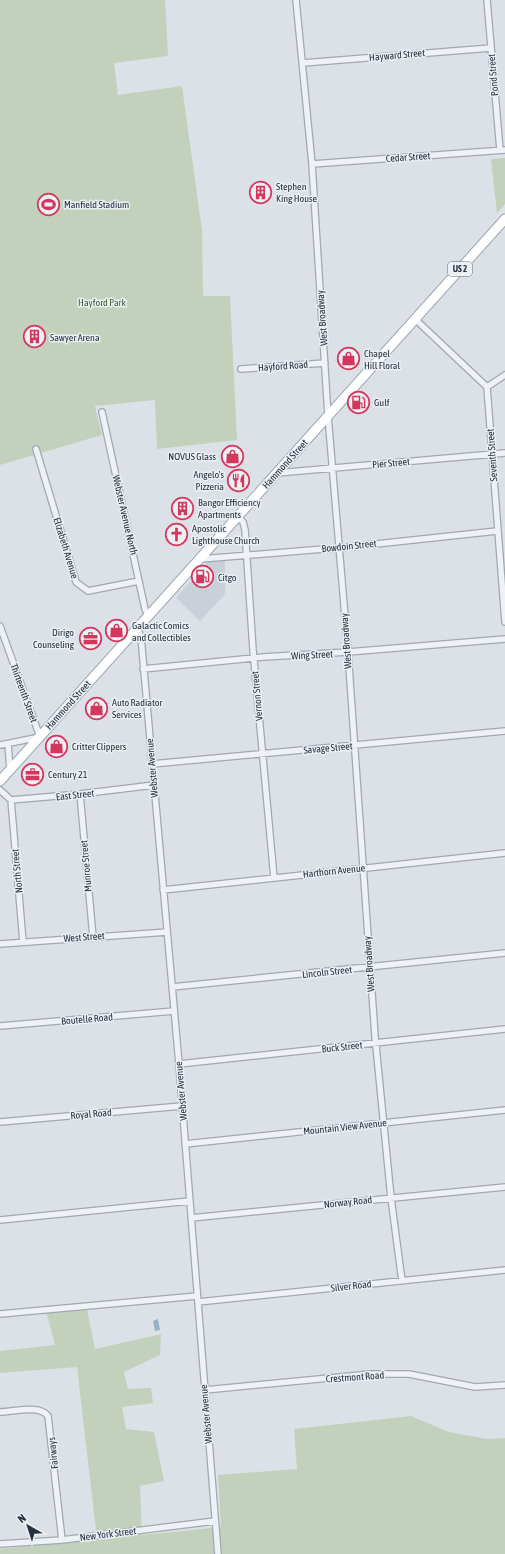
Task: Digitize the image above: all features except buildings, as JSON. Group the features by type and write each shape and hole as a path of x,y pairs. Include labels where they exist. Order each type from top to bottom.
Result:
{"main road":[{"name":"Hammond Street","path":"0,781 505,219"}],"street":[{"name":"West Broadway","path":"296,0 312,164 328,416 348,652 369,967 384,1123 402,1281"},
{"name":"Pond Street","path":"487,0 502,150"},
{"name":"Hayward Street","path":"303,63 491,48"},
{"name":"Cedar Street","path":"312,164 502,150"},
{"path":"415,319 487,387 505,375"},
{"name":"Hayford Road","path":"241,370 325,363"},
{"name":"Seventh Street","path":"487,387 505,622"},
{"name":"Webster Avenue North","path":"102,412 148,616"},
{"name":"Elizabeth Avenue","path":"36,449 76,582 88,591 139,581"},
{"name":"Pier Street","path":"277,473 505,453"},
{"name":"Vernon Street","path":"238,517 244,522 254,658 274,878"},
{"name":"Bowdoin Street","path":"200,559 339,548 497,531"},
{"name":"Thirteenth Street","path":"0,626 40,737"},
{"name":"Webster Avenue","path":"138,628 140,636 164,890 218,1554"},
{"name":"Wing Street","path":"143,669 254,658 505,639"},
{"name":"Savage Street","path":"152,764 505,731"},
{"path":"0,745 40,737"},
{"path":"8,744 10,770"},
{"name":"East Street","path":"11,800 80,794 154,785"},
{"path":"0,790 11,800"},
{"name":"Munroe Street","path":"80,794 93,937"},
{"name":"North Street","path":"11,800 23,942"},
{"name":"Harthorn Avenue","path":"164,890 505,853"},
{"name":"West Street","path":"0,944 167,932"},
{"name":"Lincoln Street","path":"172,987 505,953"},
{"name":"Boutelle Road","path":"0,1026 174,1011"},
{"name":"Buck Street","path":"179,1064 505,1029"},
{"name":"Royal Road","path":"0,1122 182,1106"},
{"name":"Mountain View Avenue","path":"185,1144 505,1110"},
{"name":"Norway Road","path":"191,1218 505,1187"},
{"path":"0,1220 190,1201"},
{"name":"Silver Road","path":"198,1302 505,1270"},
{"path":"0,1314 197,1296"},
{"name":"Crestmont Road","path":"205,1390 371,1374 409,1374 475,1387 505,1385"},
{"name":"Fairways","path":"0,1412 37,1410 48,1416 62,1540"},
{"name":"New York Street","path":"0,1544 62,1540 215,1521"}],"shaded area":[{"path":"215,554 225,554 225,594 200,621 176,598"}],"green space":[{"name":"Hayford Park","path":"0,0 165,0 168,56 114,63 118,95 182,86 202,230 203,296 230,296 237,440 157,449 155,400 95,406 102,435 0,465"},
{"path":"505,158 505,204 497,213 491,159"},
{"path":"87,1309 95,1349 161,1334 160,1355 124,1372 128,1389 151,1388 153,1403 122,1407 126,1429 154,1432 164,1481 140,1486 142,1535 221,1527 218,1475 297,1469 294,1429 411,1416 449,1432 487,1439 505,1438 505,1554 0,1554 0,1549 97,1539 77,1367 0,1373 0,1351 55,1345 46,1311"}],"water":[{"path":"158,1319 160,1330 155,1331 153,1321"}],"place":[{"name":"Stephen King House","path":"261,192"},
{"name":"Manfield Stadium","path":"48,204"},
{"name":"Sawyer Arena","path":"34,337"},
{"name":"Chapel Hill Floral","path":"348,359"},
{"name":"Gulf","path":"358,402"},
{"name":"NOVUS Glass","path":"232,456"},
{"name":"Angelo's Pizzeria","path":"239,480"},
{"name":"Bangor Efficiency Apartments","path":"182,508"},
{"name":"Apostolic Lighthouse Church","path":"177,534"},
{"name":"Citgo","path":"203,577"},
{"name":"Galactic Comics and Collectibles","path":"116,631"},
{"name":"Dirigo Counseling","path":"90,638"},
{"name":"Auto Radiator Services","path":"96,708"},
{"name":"Critter Clippers","path":"57,746"},
{"name":"Century 21","path":"33,774"}]}
